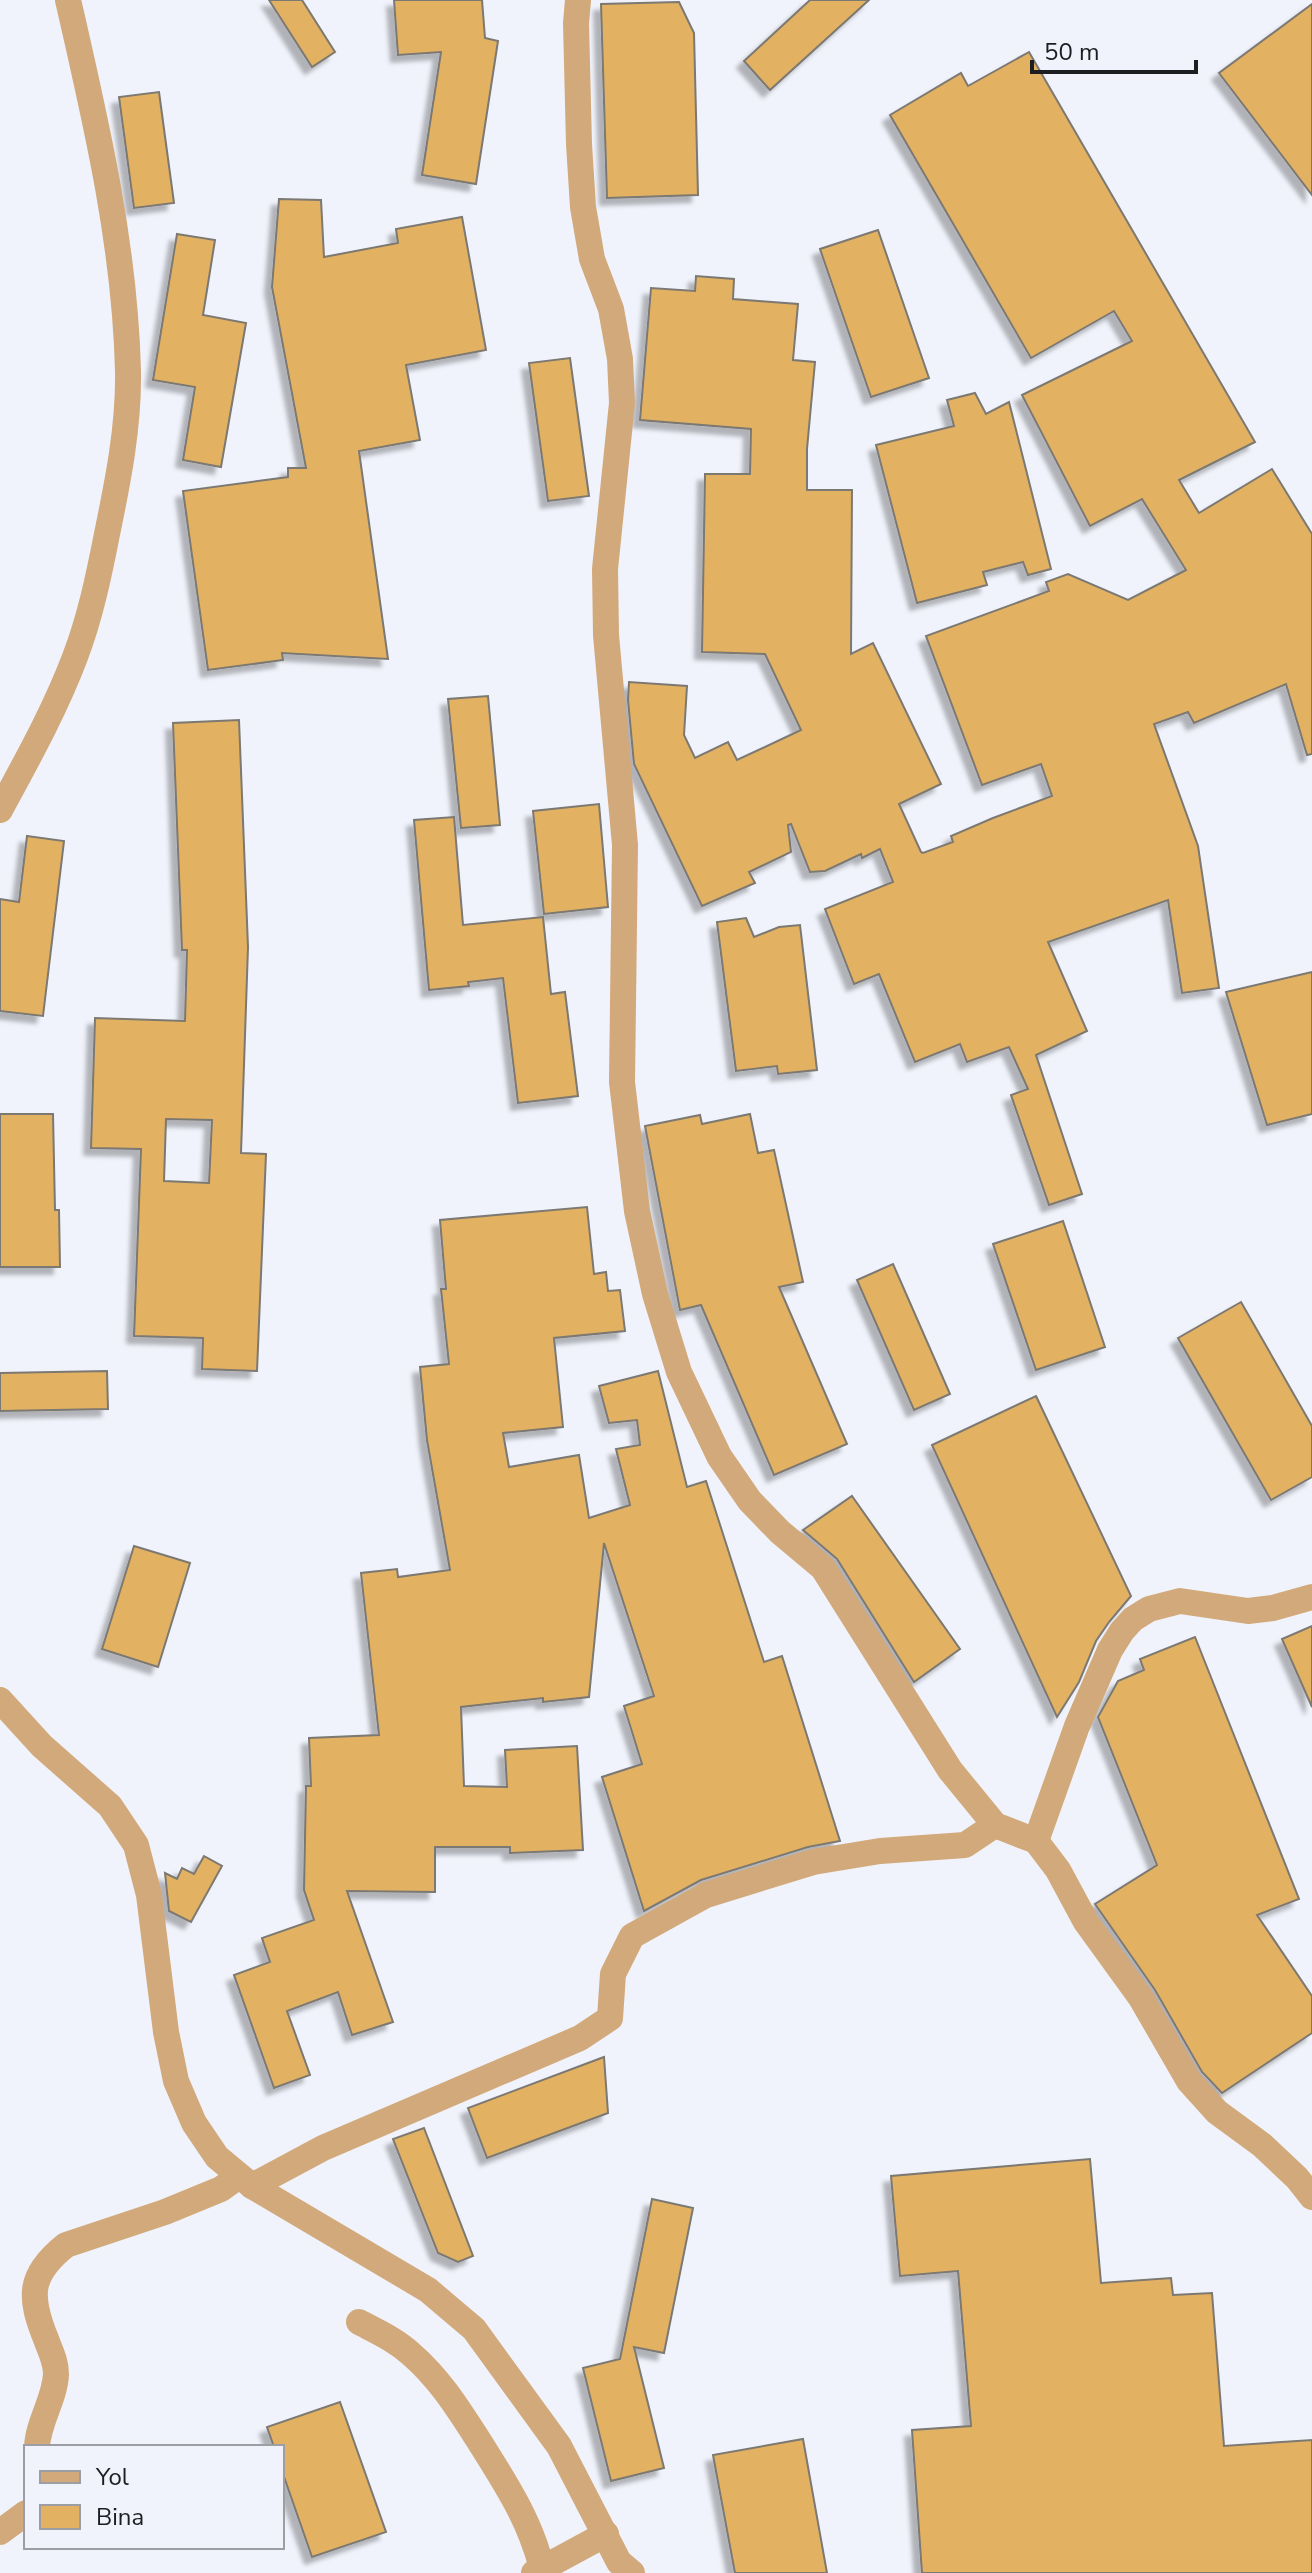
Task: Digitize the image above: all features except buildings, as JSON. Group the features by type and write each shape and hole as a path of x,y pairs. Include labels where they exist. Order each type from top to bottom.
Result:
{"street":[{"path":"0,810 45,727 76,655 100,572 121,462 128,373 120,255 101,144 68,0"},
{"path":"578,0 576,23 583,207 592,259 611,309 620,359 622,403 605,569 606,635 625,845 622,1082 637,1211 655,1294 679,1372 719,1456 750,1501 780,1532 823,1568 950,1770 995,1825 1036,1841 1058,1870 1086,1922 1141,1998 1189,2081 1217,2112 1262,2145 1297,2178 1312,2197"},
{"path":"1036,1841 1082,1713 1110,1650 1133,1619 1149,1609 1180,1601 1248,1611 1273,1608 1312,1597"},
{"path":"0,1700 42,1746 110,1806 136,1845 149,1895 166,2032 176,2081 194,2123 217,2157 246,2181 428,2290 474,2329 559,2446 562,2559"},
{"path":"37,2445 56,2370 34,2311 36,2282 53,2255 66,2245 246,2181 580,2038 610,2018 613,1974 632,1936 706,1895 813,1862 880,1851 965,1845 995,1825"},
{"path":"359,2322 392,2339 409,2352 450,2396 517,2502 536,2543 562,2559 619,2562 632,2573"},
{"path":"0,2532 24,2514"}]}
